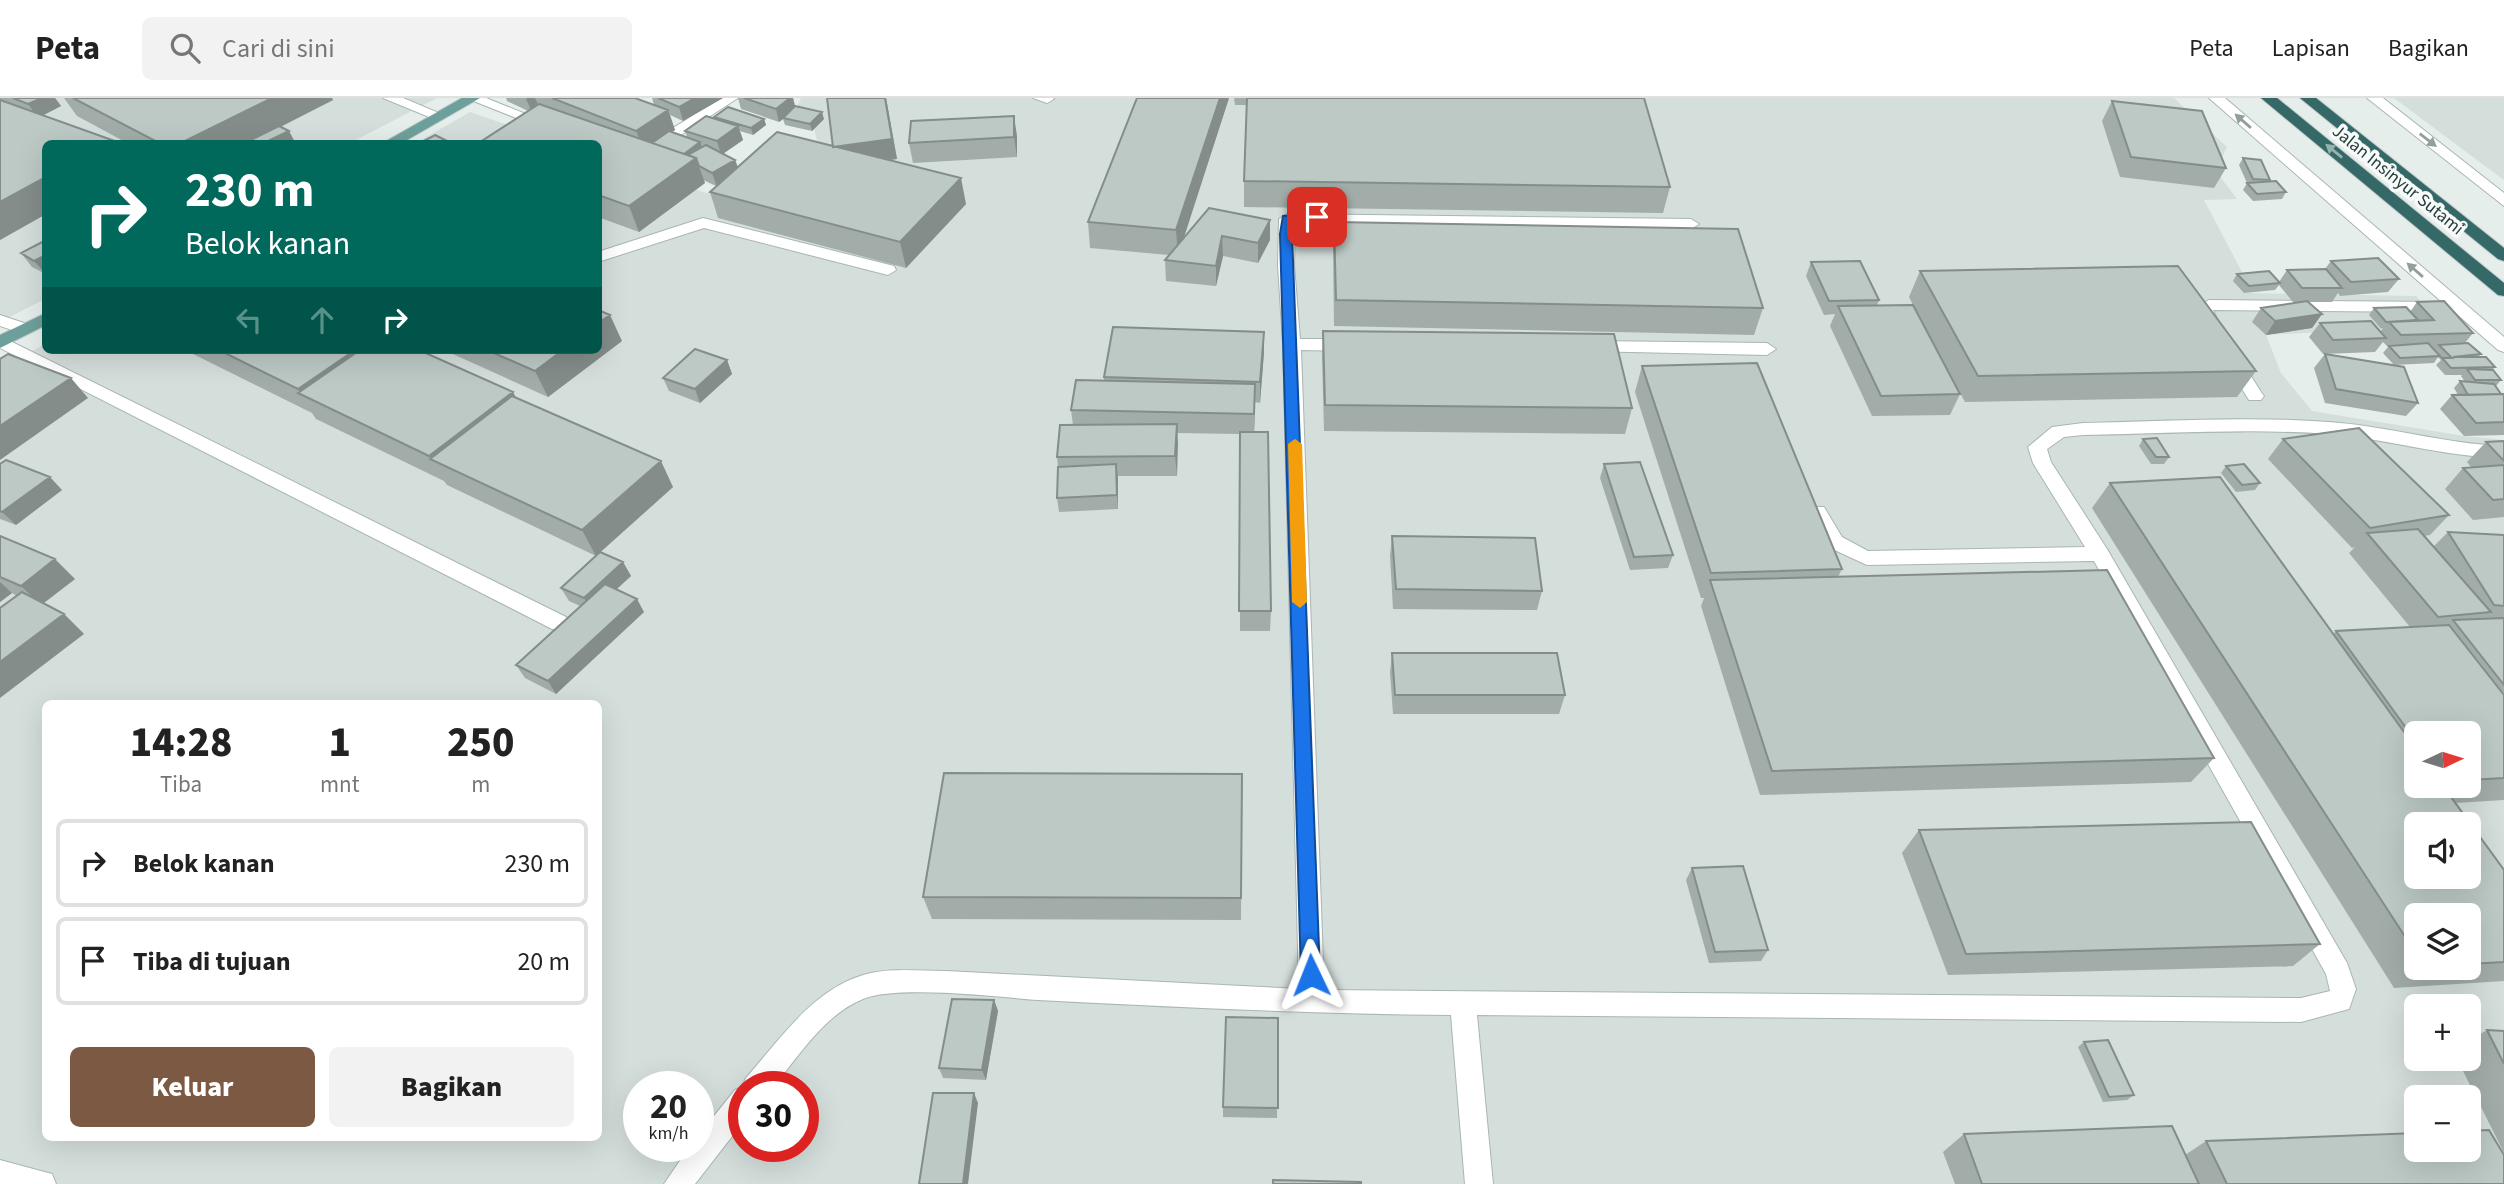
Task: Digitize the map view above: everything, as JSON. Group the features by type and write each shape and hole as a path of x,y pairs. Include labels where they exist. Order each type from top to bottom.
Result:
{"highway":[{"name":"Jalan Insinyur Sutami","path":"2269,98 2504,291"},
{"name":"Jalan Insinyur Sutami","path":"2306,98 2504,257"}],"main road":[{"path":"395,140 473,98"},
{"path":"1,342 42,320"}],"street":[{"path":"390,98 439,116"},
{"path":"473,98 559,130"},
{"path":"602,145 630,156 642,155 731,98"},
{"path":"1040,98 1047,99"},
{"path":"2216,98 2504,346"},
{"path":"2374,98 2504,201"},
{"path":"1312,1002 1292,344 1286,265 1287,219 1295,216 1691,224"},
{"path":"602,256 703,223 888,270"},
{"path":"2255,396 2204,316 2203,308 2209,305 2458,307"},
{"path":"0,320 24,329"},
{"path":"1,342 559,624"},
{"path":"1292,344 1374,345"},
{"path":"1578,347 1767,349"},
{"path":"770,1071 840,997 861,988 886,983 946,983 1312,1002 1463,1004 2301,1010 2340,1001 2343,989 2338,971 2100,554 2042,463 2037,447 2059,431 2307,426 2402,436 2470,451 2504,452"},
{"path":"1817,512 1826,534 1834,542 1842,549 1867,558 2100,554"},
{"path":"1463,1004 1479,1184"},
{"path":"678,1184 728,1120"},
{"path":"0,1174 42,1184"}],"shaded area":[{"path":"0,98 437,98 356,140 42,140 42,301 0,322"},
{"path":"801,98 2174,98 2227,147 2216,171 2237,199 2204,200 2243,274 2244,293 2416,296 2432,315 2370,316 2381,329 2266,335 2281,373 2312,411 2504,440 2504,1184 0,1184 0,368 42,346 42,354 602,354 602,158 709,194 763,151 800,158 817,141 810,110 796,110"},
{"path":"2394,98 2504,98 2504,180 2485,166"},
{"path":"470,112 551,140 421,140"}],"building":[{"path":"13,98 42,98 28,104"},
{"path":"73,98 272,98 187,140 153,140"},
{"path":"552,98 635,98 668,110 636,131"},
{"path":"658,98 695,98 679,107"},
{"path":"744,98 790,98 776,109"},
{"path":"827,98 885,98 892,139 833,147"},
{"path":"1137,98 1220,98 1176,230 1088,222"},
{"path":"1247,98 1644,98 1670,187 1244,181"},
{"path":"0,100 112,140 42,140 42,179 0,202"},
{"path":"2112,101 2202,111 2226,168 2131,157"},
{"path":"539,104 696,158 629,206 602,196 602,140 483,140"},
{"path":"795,106 822,112 810,124 783,118"},
{"path":"728,107 764,119 751,128 714,117"},
{"path":"706,116 738,126 717,141 685,131"},
{"path":"1014,116 1014,137 909,143 911,121"},
{"path":"279,126 289,131 270,140 251,140"},
{"path":"669,131 700,142 684,154 652,143"},
{"path":"777,132 961,178 900,242 710,192"},
{"path":"435,135 445,140 426,140"},
{"path":"706,145 735,160 712,173 699,166 696,158 688,155"},
{"path":"2243,158 2261,160 2270,180 2253,179"},
{"path":"2276,181 2286,192 2257,194 2247,183"},
{"path":"1209,208 1270,220 1258,243 1222,236 1216,266 1165,260"},
{"path":"1334,222 1738,229 1763,308 1336,300"},
{"path":"42,242 42,257 34,261 21,253"},
{"path":"2378,258 2399,279 2351,282 2331,261"},
{"path":"1860,261 1879,300 1829,301 1811,262"},
{"path":"2178,266 2256,371 1978,376 1920,271"},
{"path":"2326,269 2342,288 2302,288 2287,270"},
{"path":"2269,271 2280,283 2249,286 2237,274"},
{"path":"2307,301 2322,314 2275,321 2261,308"},
{"path":"2444,301 2473,333 2401,335 2389,322 2434,320 2417,302"},
{"path":"1913,305 1960,394 1881,396 1838,306"},
{"path":"2406,307 2418,320 2386,322 2374,308"},
{"path":"602,312 610,315 602,320"},
{"path":"2371,321 2386,338 2333,340 2320,323"},
{"path":"1113,327 1264,332 1260,382 1104,377"},
{"path":"1323,331 1614,334 1632,408 1325,405"},
{"path":"2428,343 2440,356 2400,358 2389,346"},
{"path":"2468,343 2481,354 2453,357 2486,357 2495,367 2451,368 2442,358 2452,358 2439,345"},
{"path":"695,349 727,360 695,389 663,378"},
{"path":"8,354 71,378 0,426 0,359"},
{"path":"227,354 349,354 298,389"},
{"path":"354,354 428,354 513,392 429,456 298,393"},
{"path":"496,354 558,354 535,371"},
{"path":"2325,354 2404,367 2418,403 2336,389"},
{"path":"1757,363 1842,569 1711,573 1642,366"},
{"path":"2467,369 2493,370 2501,380 2475,380"},
{"path":"1076,380 1255,384 1254,414 1071,410"},
{"path":"2460,381 2494,384 2501,394 2468,395"},
{"path":"2504,394 2504,422 2476,423 2452,395"},
{"path":"512,396 661,461 582,530 430,459"},
{"path":"1177,424 1175,456 1057,457 1060,425"},
{"path":"2359,428 2449,515 2370,528 2283,439"},
{"path":"1240,432 1268,432 1271,611 1239,611"},
{"path":"2157,438 2169,457 2156,457 2143,439"},
{"path":"2504,441 2504,461 2486,442"},
{"path":"6,460 50,477 2,512 0,464"},
{"path":"1640,462 1673,555 1634,557 1604,464"},
{"path":"1116,464 1117,495 1057,498 1058,467"},
{"path":"2244,464 2260,483 2242,485 2226,466"},
{"path":"2504,465 2504,499 2493,500 2463,468"},
{"path":"2220,477 2404,732 2404,798 2452,798 2462,812 2404,812 2404,889 2481,889 2481,838 2504,870 2504,962 2481,963 2481,903 2404,903 2404,935 2110,483"},
{"path":"2418,529 2491,612 2438,617 2367,533"},
{"path":"2448,532 2504,535 2504,606 2494,605"},
{"path":"0,536 55,559 21,586 0,577"},
{"path":"1392,536 1535,538 1542,591 1396,589"},
{"path":"600,552 623,562 584,598 561,588"},
{"path":"2107,570 2214,758 1772,771 1710,580"},
{"path":"605,584 637,599 548,681 516,665"},
{"path":"22,592 64,614 0,662 0,608"},
{"path":"2504,618 2504,685 2453,620"},
{"path":"2449,625 2504,695 2504,778 2482,779 2482,721 2404,721 2404,725 2336,631"},
{"path":"1392,653 1557,653 1565,695 1395,695"},
{"path":"944,773 1242,774 1241,898 923,897"},
{"path":"2251,822 2320,944 1966,954 1919,830"},
{"path":"1743,866 1768,950 1715,952 1692,868"},
{"path":"952,999 994,1000 982,1070 939,1068"},
{"path":"1226,1017 1278,1018 1278,1108 1223,1107"},
{"path":"2487,1030 2504,1031 2504,1064"},
{"path":"2108,1040 2134,1095 2109,1097 2084,1042"},
{"path":"933,1093 974,1093 963,1184 919,1184"},
{"path":"2172,1126 2199,1184 1982,1184 1964,1134"},
{"path":"2481,1130 2489,1130 2504,1155 2504,1184 2227,1184 2206,1141 2404,1133 2404,1162 2481,1162"},
{"path":"1273,1180 1361,1182 1361,1184 1273,1184"}],"slow traffic":[{"path":"1295,444 1300,602"}],"route":[{"path":"1311,975 1286,223 1287,219 1295,216 1317,217"}]}
